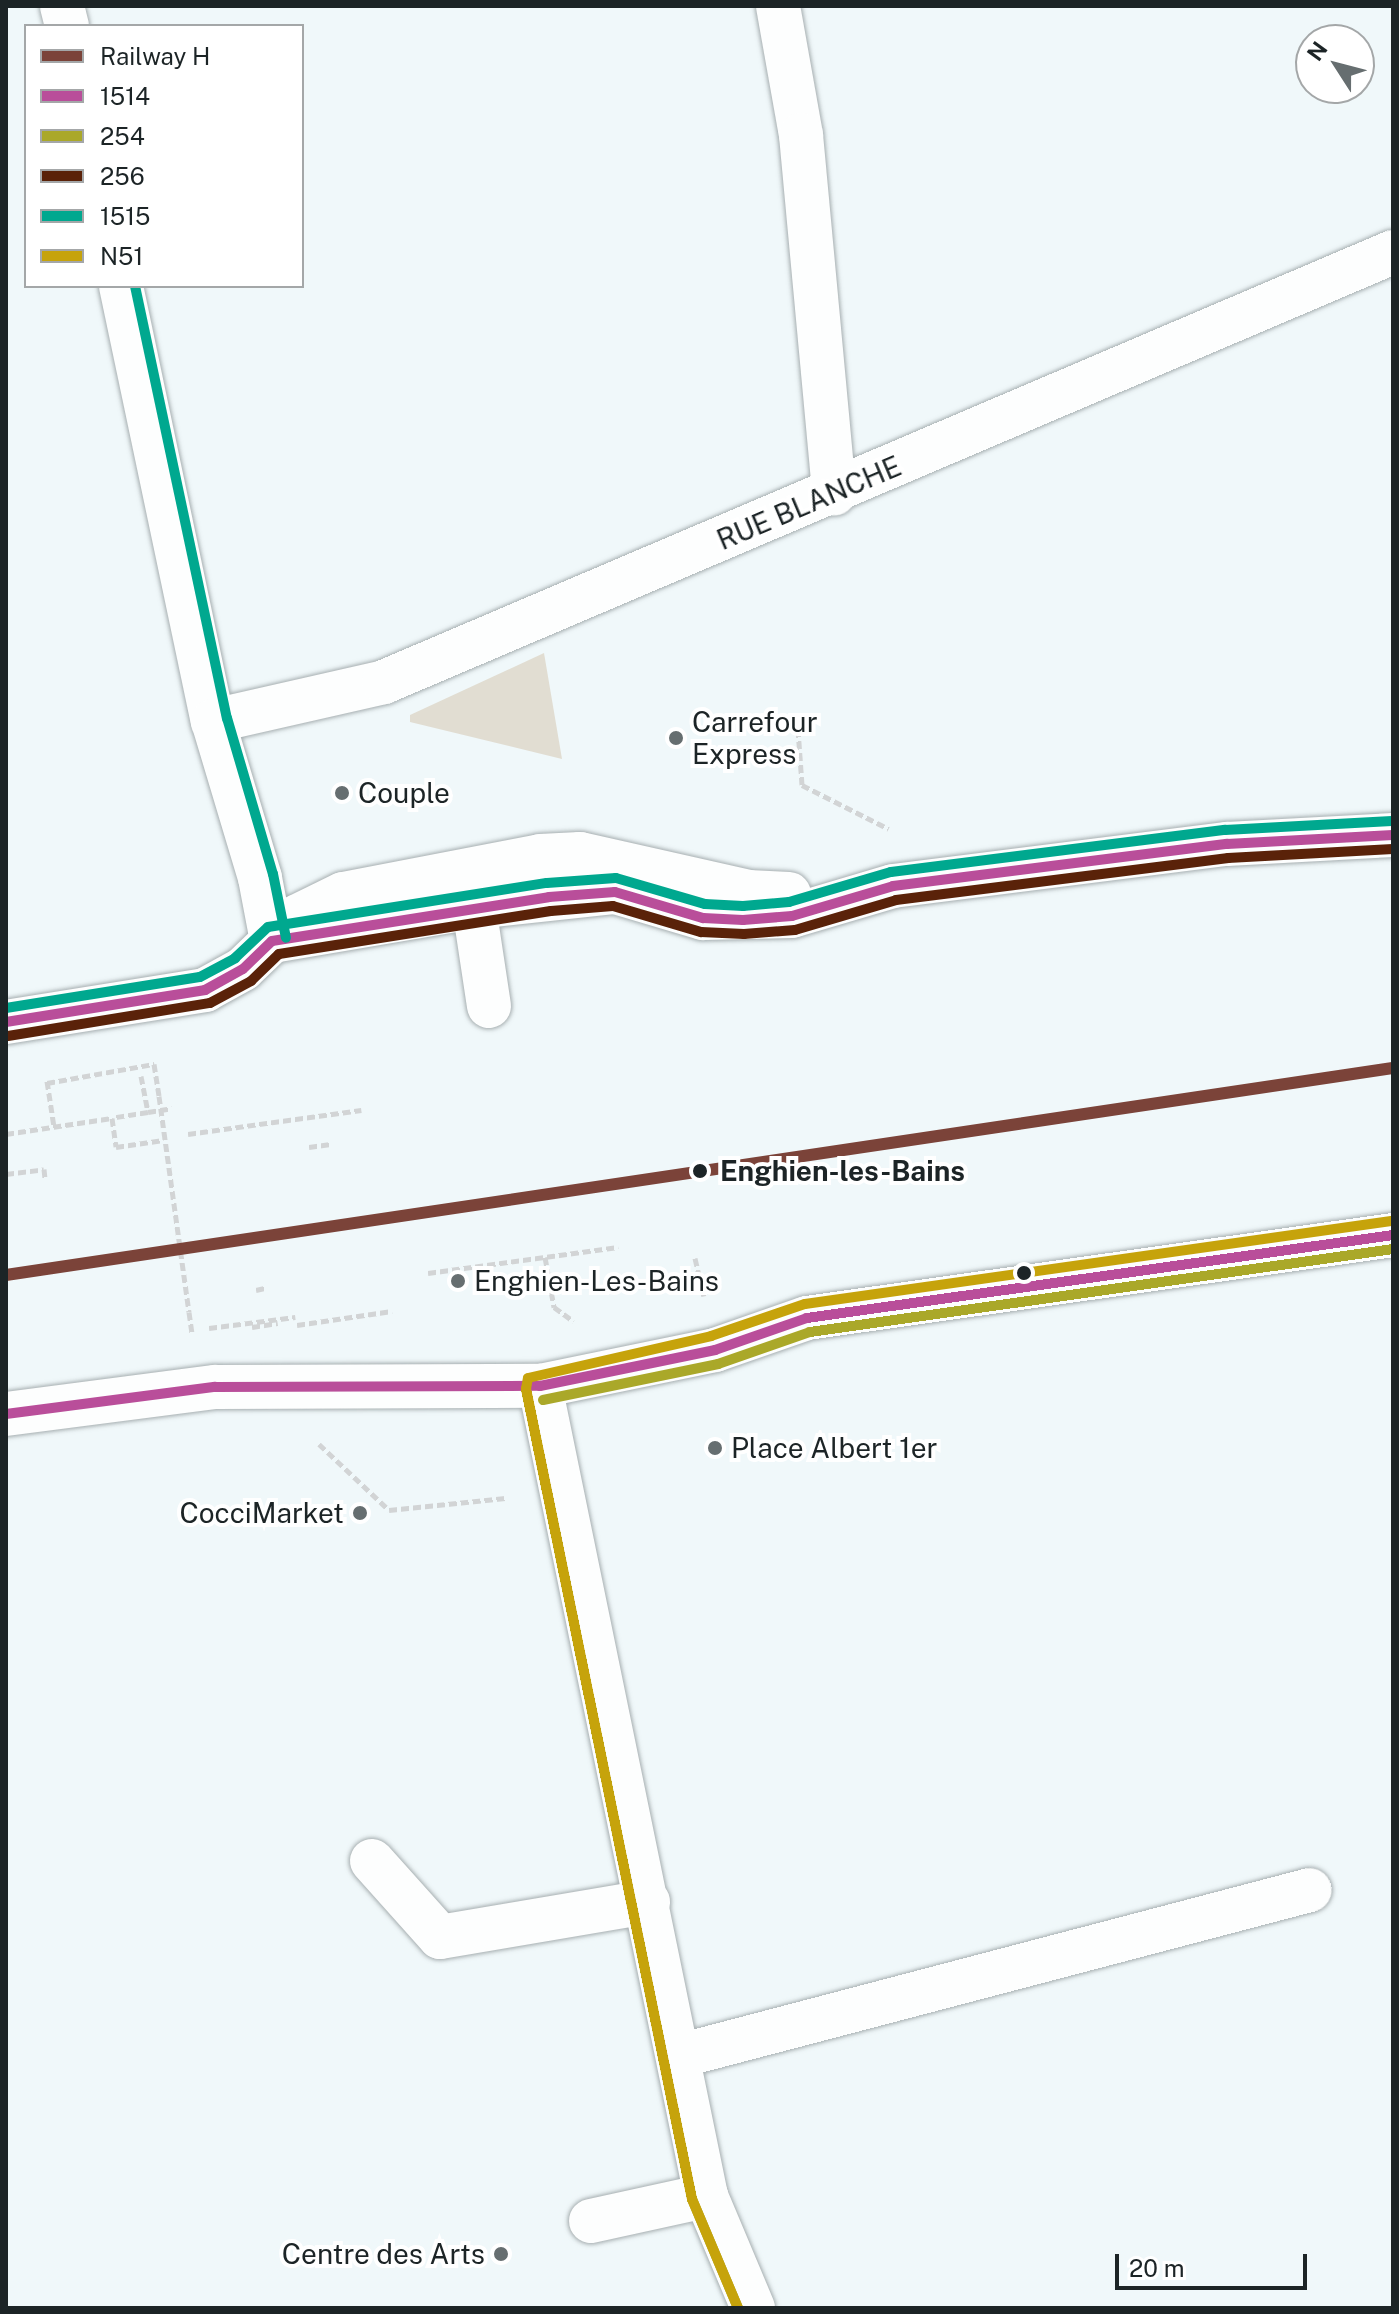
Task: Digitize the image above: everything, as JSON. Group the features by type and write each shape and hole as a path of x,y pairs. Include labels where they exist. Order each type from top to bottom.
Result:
{"street":[{"path":"778,6 801,135 834,493"},
{"name":"RUE BLANCHE","path":"213,721 384,682 834,493 1393,252"},
{"path":"121,288 213,721 260,878 272,941"},
{"path":"6,1022 205,990 243,969 298,916 343,894 540,856 580,854 748,892 872,891 1227,844 1393,835"},
{"path":"476,920 489,1006"},
{"path":"6,1414 215,1387 540,1386 715,1350 807,1318 1393,1235"},
{"path":"540,1386 706,2196 753,2308"},
{"path":"372,1861 440,1937 648,1902"},
{"path":"679,2056 1310,1890"},
{"path":"591,2221 706,2196"}],"path":[{"path":"798,729 802,785 889,827 872,891"},
{"path":"47,1083 154,1064 189,1312"},
{"path":"141,1076 148,1112"},
{"path":"6,1134 172,1108"},
{"path":"188,1134 361,1110"},
{"path":"112,1118 116,1147 163,1140"},
{"path":"309,1147 331,1144"},
{"path":"6,1174 44,1169 45,1178"},
{"path":"428,1273 618,1247"},
{"path":"545,1257 554,1307 580,1325"},
{"path":"256,1290 265,1288"},
{"path":"297,1325 392,1311"},
{"path":"201,1329 295,1317"},
{"path":"308,1433 389,1510 510,1497"}],"shaded area":[{"path":"544,653 562,759 410,722 410,715"}],"rail line":[{"name":"H","path":"6,1275 1393,1068"}],"transit line":[{"name":"1515","path":"135,288 227,718 273,874 286,938"},
{"name":"1515","path":"6,1008 200,977 235,958 268,927 547,883 616,878 705,904 743,906 789,902 891,872 1225,830 1392,821"},
{"name":"1514","path":"6,1022 205,990 243,969 272,941 549,897 615,892 703,918 743,920 792,916 893,886 1227,844 1393,835"},
{"name":"256","path":"8,1036 210,1003 251,981 279,954 551,911 613,906 701,932 744,934 795,930 896,900 1228,858 1393,849"},
{"name":"N51","path":"738,2308 692,2199 526,1389 528,1378 711,1336 805,1304 1391,1221"},
{"name":"1514","path":"6,1414 215,1387 540,1386 715,1350 807,1318 1393,1235"},
{"name":"254","path":"543,1400 718,1364 810,1332 1393,1249"},
{"name":"254","path":"526,1389 692,2199 738,2308"}],"place":[{"name":"Carrefour Express","path":"676,738"},
{"name":"Couple","path":"342,793"},
{"name":"Enghien-les-Bains","path":"700,1171"},
{"name":"Enghien-Les-Bains","path":"458,1281"},
{"name":"Place Albert 1er","path":"715,1448"},
{"name":"CocciMarket","path":"360,1513"},
{"name":"Centre des Arts","path":"501,2254"}]}
